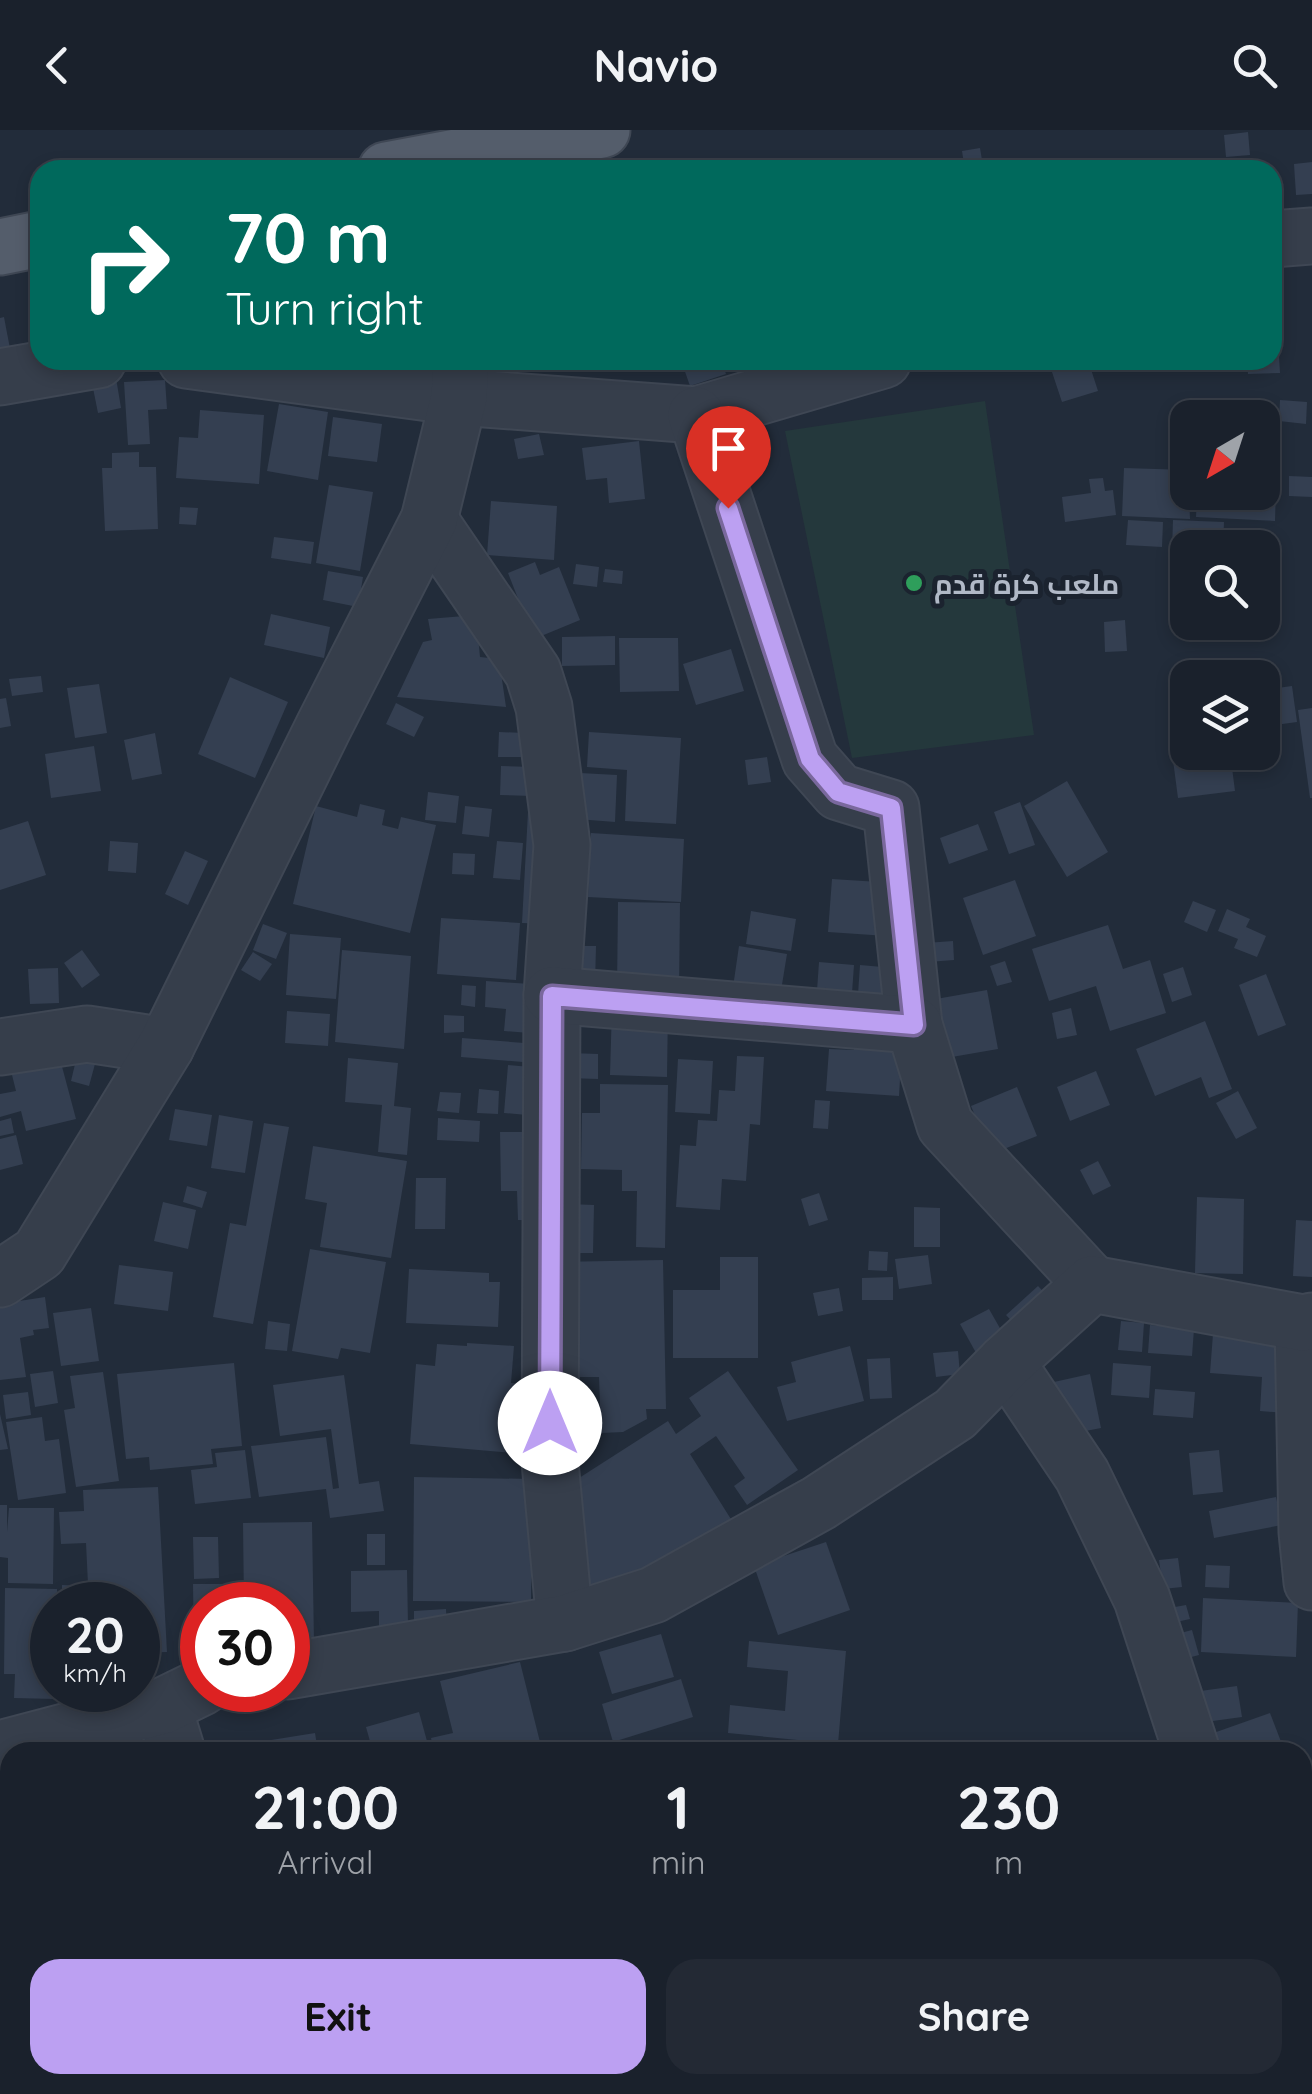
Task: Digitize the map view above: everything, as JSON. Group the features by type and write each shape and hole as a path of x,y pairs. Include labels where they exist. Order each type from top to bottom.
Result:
{"main road":[{"path":"471,160 602,130"},
{"path":"0,247 30,241"}],"street":[{"path":"1282,238 1312,236"},
{"path":"0,377 40,370"},
{"path":"330,370 460,379 696,415 849,370"},
{"path":"0,1278 39,1253 166,1046 322,728 430,520 460,379"},
{"path":"696,415 810,759 838,792 891,808 914,1025 945,1125 1092,1284 1308,1322 1307,1532 1312,1582"},
{"path":"430,520 533,672 544,708 562,845 552,996 550,1462 565,1624"},
{"path":"552,996 914,1025"},
{"path":"0,1048 87,1034 166,1046"},
{"path":"310,1667 565,1624 654,1595 820,1503 954,1414 1092,1284"},
{"path":"1006,1362 1082,1476 1142,1599 1189,1742"},
{"path":"37,1742 181,1715"}],"green space":[{"name":"ملعب كرة قدم","path":"985,401 1034,735 852,758 785,431"}],"building":[{"path":"1248,132 1250,155 1226,157 1224,135"},
{"path":"980,148 982,160 963,160 962,151"},
{"path":"1312,162 1312,194 1296,195 1294,164"},
{"path":"4,317 11,354 0,356 0,318"},
{"path":"684,370 725,370 726,374 690,386"},
{"path":"1051,370 1091,370 1098,391 1062,402"},
{"path":"1248,370 1280,370 1280,373 1248,374"},
{"path":"116,378 121,408 98,413 92,383"},
{"path":"165,380 167,409 148,410 150,444 128,445 124,382"},
{"path":"1280,400 1307,402 1306,424 1280,421"},
{"path":"279,404 328,412 318,480 267,471"},
{"path":"200,410 264,415 259,484 176,478 179,437 198,438"},
{"path":"333,417 382,424 377,462 328,456"},
{"path":"539,434 544,455 518,459 514,439"},
{"path":"639,441 645,499 609,503 607,478 586,480 582,448"},
{"path":"139,452 139,467 156,467 158,529 105,531 102,468 112,468 112,453"},
{"path":"1124,468 1170,469 1170,510 1190,510 1190,519 1122,516"},
{"path":"1289,476 1312,477 1312,497 1289,496"},
{"path":"1103,478 1105,491 1113,490 1116,515 1065,522 1062,497 1091,493 1089,479"},
{"path":"329,485 373,492 360,571 316,563"},
{"path":"491,501 557,506 554,560 487,555"},
{"path":"180,507 198,508 196,525 179,524"},
{"path":"1196,510 1275,510 1275,521 1196,517"},
{"path":"1128,520 1163,522 1162,547 1126,545"},
{"path":"1173,520 1224,522 1224,530 1173,530"},
{"path":"274,537 314,542 311,564 271,558"},
{"path":"535,562 540,575 559,567 580,620 534,639 508,573"},
{"path":"576,564 599,567 597,587 573,584"},
{"path":"605,569 623,571 622,584 603,582"},
{"path":"328,571 363,577 358,607 323,600"},
{"path":"271,614 330,627 324,658 264,645"},
{"path":"476,615 480,657 499,659 506,707 397,697 423,642 432,640 428,619"},
{"path":"1125,620 1127,651 1105,652 1104,622"},
{"path":"615,636 615,665 562,666 562,637"},
{"path":"619,638 678,638 679,691 620,692"},
{"path":"731,649 744,691 696,705 683,664"},
{"path":"41,676 43,692 12,696 9,679"},
{"path":"230,677 288,702 255,778 198,754"},
{"path":"99,684 107,733 75,738 67,688"},
{"path":"1292,686 1297,722 1280,724 1280,688"},
{"path":"6,698 11,726 0,728 0,699"},
{"path":"396,703 424,717 414,737 386,724"},
{"path":"1312,708 1312,798 1310,798 1298,710"},
{"path":"499,732 524,733 523,757 498,757"},
{"path":"589,732 681,738 676,824 625,821 627,770 587,767"},
{"path":"155,733 162,774 132,780 124,740"},
{"path":"94,746 101,791 51,798 45,754"},
{"path":"767,757 771,782 748,785 745,760"},
{"path":"501,766 533,767 532,796 500,795"},
{"path":"1174,770 1232,770 1235,791 1178,798"},
{"path":"580,773 617,775 615,822 577,819"},
{"path":"1067,781 1108,852 1067,877 1024,806"},
{"path":"428,792 459,796 456,823 425,820"},
{"path":"1020,802 1035,845 1009,854 994,812"},
{"path":"360,804 385,810 382,825 398,829 401,817 436,825 410,933 293,904 316,806 357,817"},
{"path":"465,806 492,809 489,837 462,834"},
{"path":"528,812 554,813 549,924 522,923"},
{"path":"28,821 46,875 0,890 0,830"},
{"path":"978,824 988,850 949,864 940,838"},
{"path":"591,833 684,839 681,902 588,897"},
{"path":"110,841 138,843 136,873 108,871"},
{"path":"497,841 523,843 520,880 493,878"},
{"path":"185,851 208,861 188,905 165,894"},
{"path":"453,853 475,854 474,875 452,874"},
{"path":"832,879 879,882 887,936 828,932"},
{"path":"1015,880 1036,936 983,955 963,898"},
{"path":"1193,901 1216,910 1207,932 1184,922"},
{"path":"618,902 680,903 679,992 617,990"},
{"path":"1227,909 1250,919 1246,927 1266,936 1257,957 1234,948 1238,939 1218,931"},
{"path":"751,911 796,919 791,951 746,944"},
{"path":"441,918 520,923 516,980 437,974"},
{"path":"263,924 287,933 276,959 253,950"},
{"path":"1108,925 1123,969 1150,960 1166,1013 1110,1031 1096,986 1049,1001 1032,949"},
{"path":"290,934 341,938 336,999 286,995"},
{"path":"953,941 954,960 928,962 926,943"},
{"path":"564,946 596,946 595,985 563,984"},
{"path":"739,946 787,954 779,1003 732,994"},
{"path":"82,950 100,975 82,988 64,963"},
{"path":"342,950 411,956 404,1049 335,1042"},
{"path":"253,952 272,964 260,981 241,970"},
{"path":"1005,961 1012,982 997,986 990,966"},
{"path":"819,962 854,965 851,1007 816,1005"},
{"path":"860,965 894,968 892,1012 857,1009"},
{"path":"1183,967 1192,995 1172,1002 1163,974"},
{"path":"58,968 59,1003 30,1004 28,969"},
{"path":"1266,974 1286,1025 1258,1036 1239,985"},
{"path":"486,981 545,985 542,1034 504,1031 506,1009 485,1007"},
{"path":"462,985 476,986 475,1007 461,1005"},
{"path":"987,990 998,1049 946,1058 936,999"},
{"path":"612,1007 668,1009 667,1077 610,1075"},
{"path":"1071,1008 1077,1035 1057,1039 1052,1013"},
{"path":"287,1011 330,1014 328,1046 285,1043"},
{"path":"444,1015 464,1016 464,1032 444,1033"},
{"path":"1205,1021 1232,1089 1209,1098 1201,1077 1155,1096 1136,1049"},
{"path":"856,1025 903,1028 899,1096 826,1091 829,1049 854,1050"},
{"path":"462,1038 524,1043 523,1062 461,1057"},
{"path":"569,1053 598,1054 598,1079 568,1078"},
{"path":"737,1056 764,1057 760,1125 750,1124 746,1181 722,1179 720,1210 676,1207 680,1145 696,1146 698,1120 717,1121 719,1090 735,1091"},
{"path":"348,1058 398,1063 394,1106 411,1108 407,1155 378,1152 382,1105 345,1102"},
{"path":"60,1059 76,1119 26,1131 21,1111 0,1117 0,1094 16,1091 11,1071"},
{"path":"678,1059 713,1061 710,1114 675,1112"},
{"path":"76,1060 95,1064 89,1086 71,1081"},
{"path":"508,1065 542,1068 538,1116 504,1113"},
{"path":"1096,1071 1110,1105 1070,1121 1057,1087"},
{"path":"600,1084 668,1085 665,1248 636,1247 637,1191 622,1191 622,1170 581,1169 582,1113 600,1113"},
{"path":"1017,1087 1037,1136 991,1154 971,1106"},
{"path":"479,1089 499,1091 498,1114 477,1113"},
{"path":"1238,1091 1257,1128 1236,1139 1216,1103"},
{"path":"440,1092 461,1093 459,1113 437,1111"},
{"path":"815,1100 830,1101 828,1129 813,1128"},
{"path":"175,1109 212,1115 207,1146 169,1140"},
{"path":"219,1115 253,1121 245,1173 211,1168"},
{"path":"11,1118 14,1133 0,1136 0,1121"},
{"path":"438,1118 480,1121 479,1142 437,1140"},
{"path":"264,1123 289,1127 253,1324 213,1317 230,1223 246,1226"},
{"path":"500,1132 544,1132 545,1220 518,1220 517,1191 501,1191"},
{"path":"16,1135 23,1164 0,1170 0,1139"},
{"path":"313,1146 407,1161 391,1258 320,1247 327,1203 305,1199"},
{"path":"1098,1161 1111,1186 1093,1195 1080,1170"},
{"path":"416,1178 446,1178 445,1229 415,1229"},
{"path":"187,1186 207,1192 202,1208 183,1202"},
{"path":"819,1193 828,1220 809,1226 801,1199"},
{"path":"1197,1197 1244,1199 1243,1274 1195,1273"},
{"path":"163,1202 196,1210 188,1249 154,1241"},
{"path":"568,1204 594,1205 593,1253 567,1253"},
{"path":"914,1207 940,1208 940,1247 914,1247"},
{"path":"1296,1220 1312,1221 1312,1277 1293,1276"},
{"path":"310,1249 386,1262 370,1353 341,1348 338,1359 292,1351"},
{"path":"869,1251 888,1252 887,1271 868,1270"},
{"path":"928,1255 932,1284 899,1289 895,1259"},
{"path":"720,1257 758,1257 758,1358 673,1358 673,1290 720,1290"},
{"path":"663,1260 666,1409 646,1409 647,1419 623,1432 601,1433 599,1377 559,1377 556,1262"},
{"path":"119,1265 173,1272 168,1311 114,1304"},
{"path":"409,1269 489,1273 489,1282 500,1282 498,1327 406,1323"},
{"path":"893,1277 893,1300 862,1300 862,1278"},
{"path":"1038,1286 1052,1301 1021,1331 1006,1315"},
{"path":"839,1288 843,1311 818,1316 813,1293"},
{"path":"45,1297 49,1328 33,1330 34,1335 20,1338 26,1377 0,1380 0,1304"},
{"path":"91,1308 99,1361 61,1366 53,1313"},
{"path":"989,1309 1009,1344 980,1360 960,1324"},
{"path":"268,1321 290,1324 287,1351 265,1349"},
{"path":"1121,1321 1144,1323 1142,1352 1118,1350"},
{"path":"1214,1321 1292,1327 1286,1413 1260,1411 1262,1377 1210,1373"},
{"path":"1150,1325 1194,1329 1192,1356 1148,1353"},
{"path":"437,1344 514,1346 511,1383 540,1385 535,1455 410,1444 416,1364 435,1366"},
{"path":"850,1346 864,1401 787,1421 777,1387 796,1382 791,1362"},
{"path":"958,1351 960,1374 936,1377 933,1353"},
{"path":"890,1358 892,1398 870,1399 867,1359"},
{"path":"234,1363 242,1446 211,1449 213,1464 150,1470 149,1457 126,1459 117,1374"},
{"path":"1113,1363 1151,1366 1149,1398 1111,1395"},
{"path":"53,1371 58,1403 35,1407 30,1374"},
{"path":"728,1371 798,1470 747,1505 734,1486 745,1478 716,1436 690,1454 734,1524 589,1612 565,1487 668,1421 676,1434 701,1416 689,1398"},
{"path":"103,1372 119,1481 76,1487 64,1410 75,1408 70,1376"},
{"path":"1090,1374 1101,1428 1065,1435 1054,1382"},
{"path":"344,1375 359,1484 379,1481 384,1511 330,1518 326,1489 259,1497 251,1446 326,1437 333,1489 339,1488 331,1429 280,1436 273,1385"},
{"path":"1155,1389 1195,1392 1193,1418 1153,1415"},
{"path":"28,1392 31,1415 6,1419 3,1395"},
{"path":"0,1414 8,1449 0,1450"},
{"path":"42,1417 45,1441 59,1439 66,1493 18,1500 6,1422"},
{"path":"245,1450 251,1498 195,1504 191,1470 217,1467 215,1453"},
{"path":"1219,1450 1223,1492 1193,1495 1189,1453"},
{"path":"414,1477 532,1479 531,1602 413,1601"},
{"path":"158,1487 167,1652 160,1652 160,1582 88,1582 86,1543 61,1544 59,1512 84,1511 83,1490"},
{"path":"1276,1497 1282,1525 1214,1538 1209,1511"},
{"path":"0,1505 7,1505 7,1532 9,1508 54,1508 53,1582 8,1583 8,1558 0,1557"},
{"path":"312,1522 314,1643 310,1643 310,1582 244,1582 243,1523"},
{"path":"367,1534 385,1534 385,1565 367,1565"},
{"path":"193,1537 218,1537 219,1578 194,1579"},
{"path":"826,1542 850,1610 778,1635 754,1566"},
{"path":"1178,1558 1182,1587 1163,1589 1159,1560"},
{"path":"1206,1565 1230,1566 1229,1588 1205,1587"},
{"path":"407,1570 408,1625 379,1626 379,1611 351,1612 351,1571"},
{"path":"5,1588 30,1588 30,1698 14,1698 15,1674 4,1674"},
{"path":"1203,1598 1298,1603 1296,1657 1201,1652"},
{"path":"1186,1605 1190,1619 1167,1624 1164,1609"},
{"path":"446,1609 447,1632 414,1633 414,1611"},
{"path":"1192,1630 1199,1655 1180,1660 1173,1635"},
{"path":"661,1634 674,1677 612,1694 599,1652"},
{"path":"749,1641 846,1651 838,1742 728,1733 730,1705 785,1711 788,1671 747,1667"},
{"path":"520,1662 540,1742 432,1742 431,1738 453,1733 440,1681"},
{"path":"681,1679 693,1717 613,1742 602,1704"},
{"path":"1237,1686 1242,1717 1198,1723 1193,1692"},
{"path":"419,1712 427,1742 370,1742 366,1727"},
{"path":"1270,1713 1281,1742 1207,1742 1205,1736"},
{"path":"315,1733 316,1742 258,1742"}],"place":[{"name":"ملعب كرة قدم","path":"914,583"}],"route":[{"path":"550,1423 552,996 914,1025 891,808 838,792 810,759 728,508"}]}
